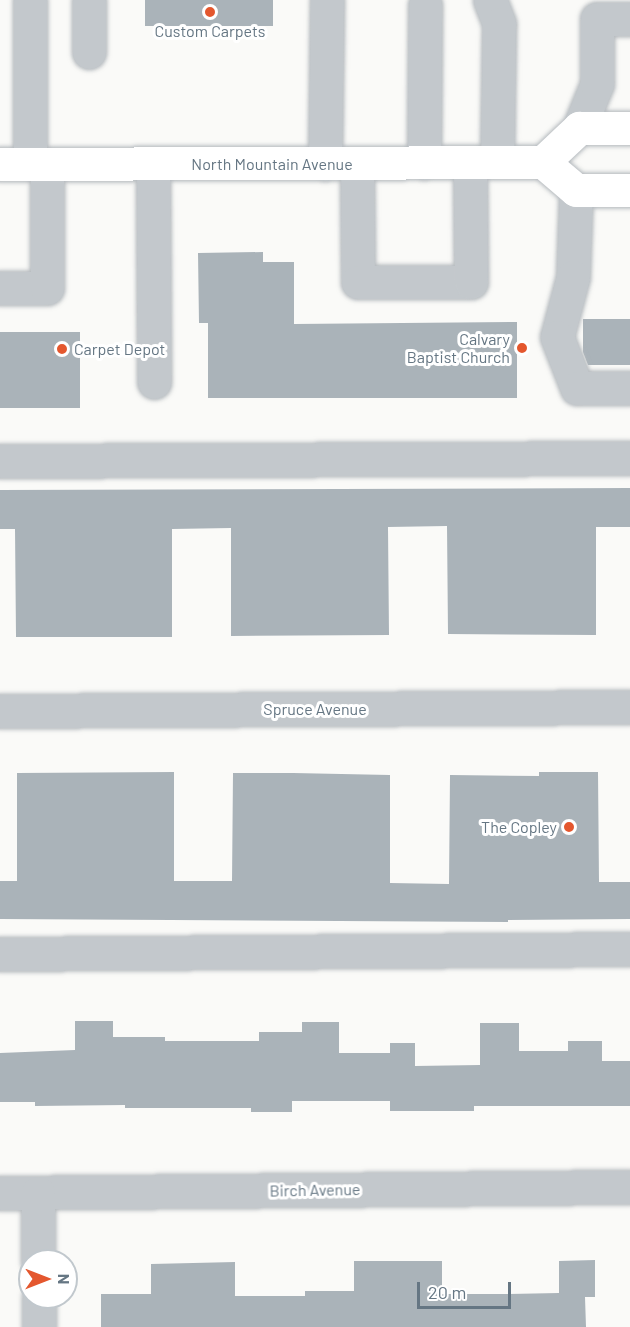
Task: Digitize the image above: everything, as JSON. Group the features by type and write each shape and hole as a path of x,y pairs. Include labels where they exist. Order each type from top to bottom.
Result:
{"main road":[{"path":"630,128 579,128 543,162 576,190 630,190"},
{"name":"North Mountain Avenue","path":"26,164 543,162"}],"street":[{"path":"0,288 47,288 26,164 30,0"},
{"path":"89,0 89,52"},
{"path":"327,0 341,164 358,282 471,282 499,24 490,0"},
{"path":"424,163 425,5"},
{"path":"579,128 597,84 597,19 630,19"},
{"path":"153,164 154,382"},
{"path":"576,190 573,277 557,337 577,388 630,388"},
{"path":"0,461 630,458"},
{"name":"Spruce Avenue","path":"0,711 630,707"},
{"path":"0,954 630,949"},
{"name":"Birch Avenue","path":"0,1193 630,1187"},
{"path":"38,1193 38,1249"},
{"path":"39,1309 39,1327"}],"building":[{"name":"Custom Carpets","path":"145,0 273,0 273,26 145,26"},
{"path":"263,252 263,262 294,262 294,324 517,322 517,398 208,398 208,323 199,323 198,253"},
{"path":"583,319 630,319 630,365 588,365 583,352"},
{"path":"0,332 80,332 80,408 0,408"},
{"path":"630,488 630,527 596,527 596,635 448,634 447,526 388,527 389,635 231,636 231,528 172,529 172,637 16,637 15,529 0,529 0,490"},
{"path":"174,772 174,881 232,881 233,773 293,773 390,775 390,883 449,884 450,775 539,776 539,772 598,772 599,882 630,882 630,919 508,920 508,922 0,919 0,881 17,881 17,773"},
{"path":"75,1021 113,1021 113,1037 165,1037 165,1041 259,1041 259,1032 302,1032 302,1022 339,1022 339,1053 390,1053 390,1043 415,1043 415,1066 480,1065 480,1023 519,1023 519,1051 568,1051 568,1041 602,1041 602,1061 630,1061 630,1106 474,1106 474,1111 390,1111 390,1101 292,1101 292,1112 251,1112 251,1108 125,1108 125,1105 35,1106 35,1102 0,1102 0,1053 75,1050"},
{"path":"595,1260 595,1297 585,1297 586,1327 101,1327 101,1294 151,1294 151,1264 235,1262 235,1296 305,1296 305,1291 354,1291 354,1261 442,1261 442,1294 509,1294 559,1293 559,1261"}],"place":[{"name":"Custom Carpets","path":"210,12"},
{"name":"Calvary Baptist Church","path":"522,348"},
{"name":"Carpet Depot","path":"62,349"},
{"name":"The Copley","path":"569,827"}]}
